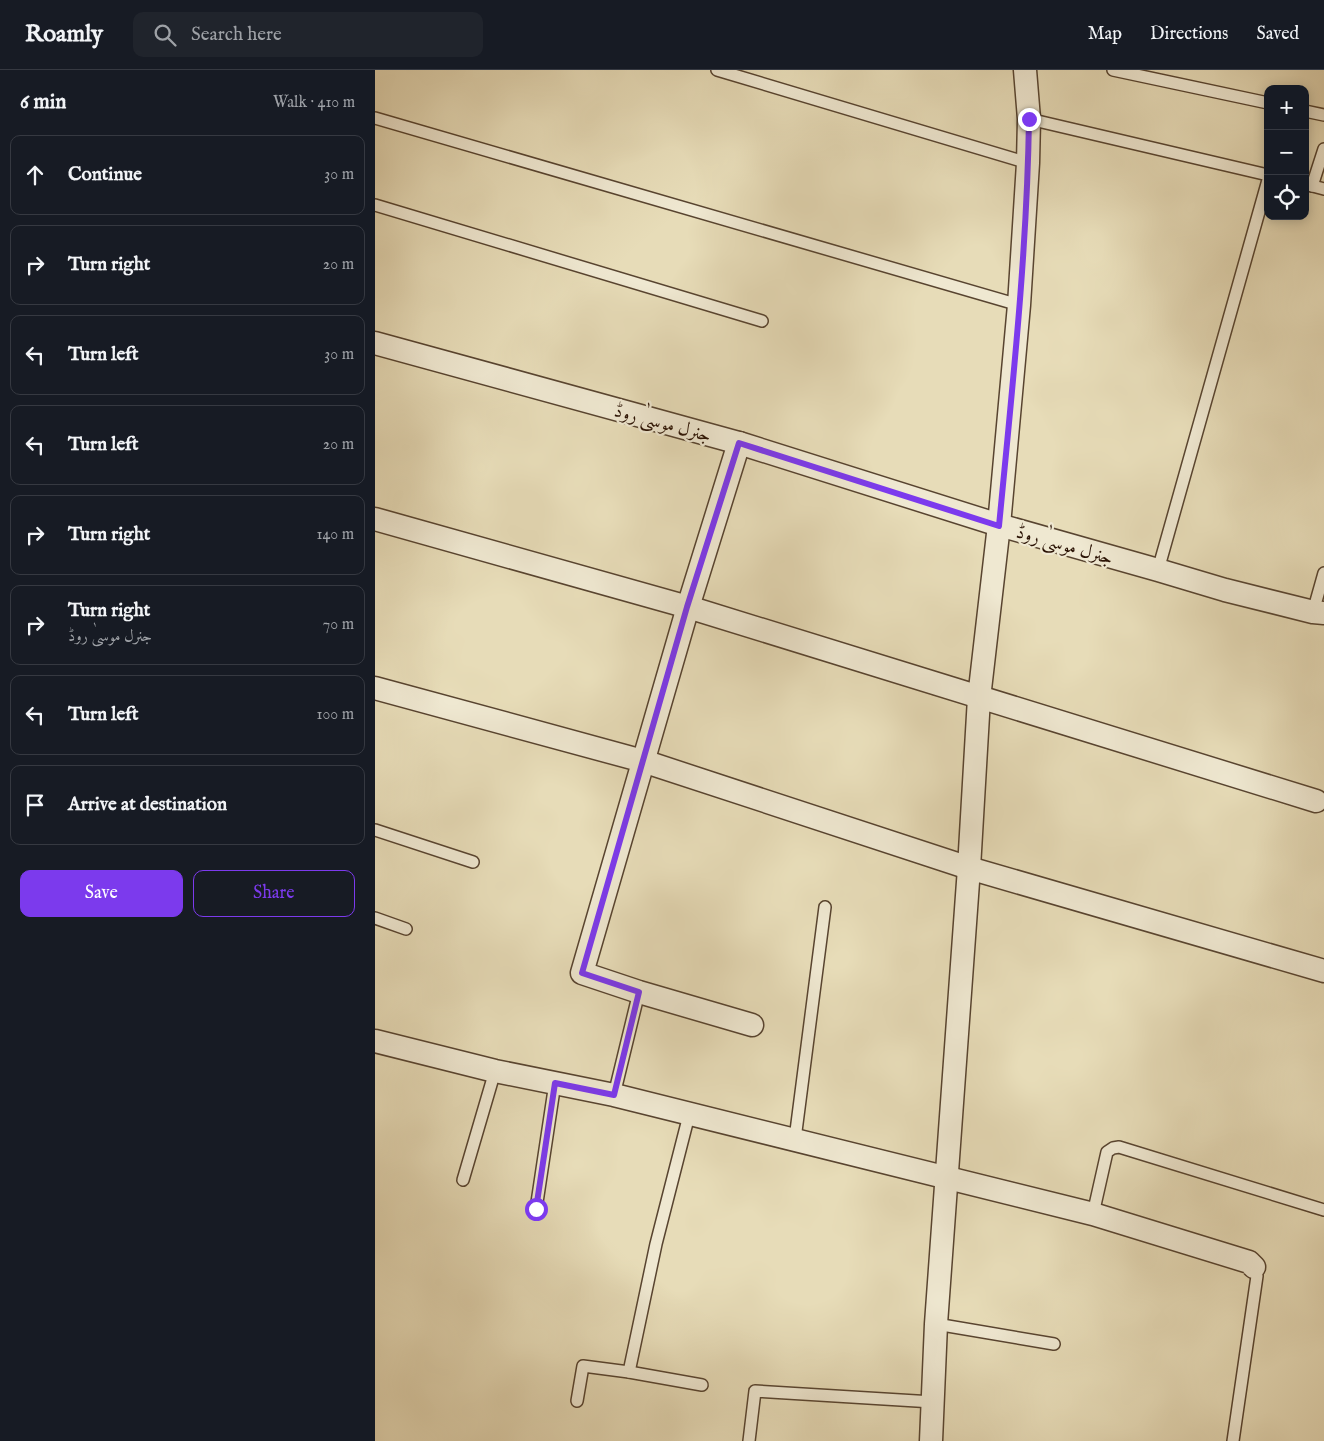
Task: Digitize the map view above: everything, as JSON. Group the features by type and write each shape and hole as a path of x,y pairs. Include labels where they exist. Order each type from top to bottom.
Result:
{"street":[{"path":"931,1441 936,1324 969,868 979,698 999,526 1019,305 1028,162 1029,119 1025,70"},
{"name":"جنرل موسیٰ روڈ","path":"375,343 739,443 999,526 1225,590 1319,612"},
{"path":"739,443 687,607 582,973 752,1025"},
{"path":"375,519 687,607 1316,801"},
{"path":"375,688 643,761 969,868 1324,971"},
{"path":"375,1042 495,1071 614,1095 1093,1214 1249,1262 1254,1268"}],"lane":[{"path":"717,70 1028,162"},
{"path":"1113,70 1264,102"},
{"path":"1309,112 1324,115"},
{"path":"375,118 1019,305"},
{"path":"1029,119 1264,175"},
{"path":"1324,149 1309,185 1324,189"},
{"path":"1158,570 1264,194"},
{"path":"375,205 762,321"},
{"path":"1319,612 1324,573"},
{"path":"375,830 473,862"},
{"path":"795,1140 825,907"},
{"path":"375,918 406,929"},
{"path":"614,1095 639,992"},
{"path":"463,1180 495,1071"},
{"path":"536,1209 555,1083"},
{"path":"629,1372 656,1244 689,1115"},
{"path":"1093,1214 1107,1152 1119,1147 1324,1210"},
{"path":"1233,1441 1257,1276 1254,1268"},
{"path":"936,1324 1054,1344"},
{"path":"577,1401 583,1366 702,1385"},
{"path":"749,1441 755,1391 933,1402"}],"route":[{"path":"536,1209 555,1083 614,1095 639,992 582,973 687,607 739,443 999,526 1019,305 1029,119"}]}
